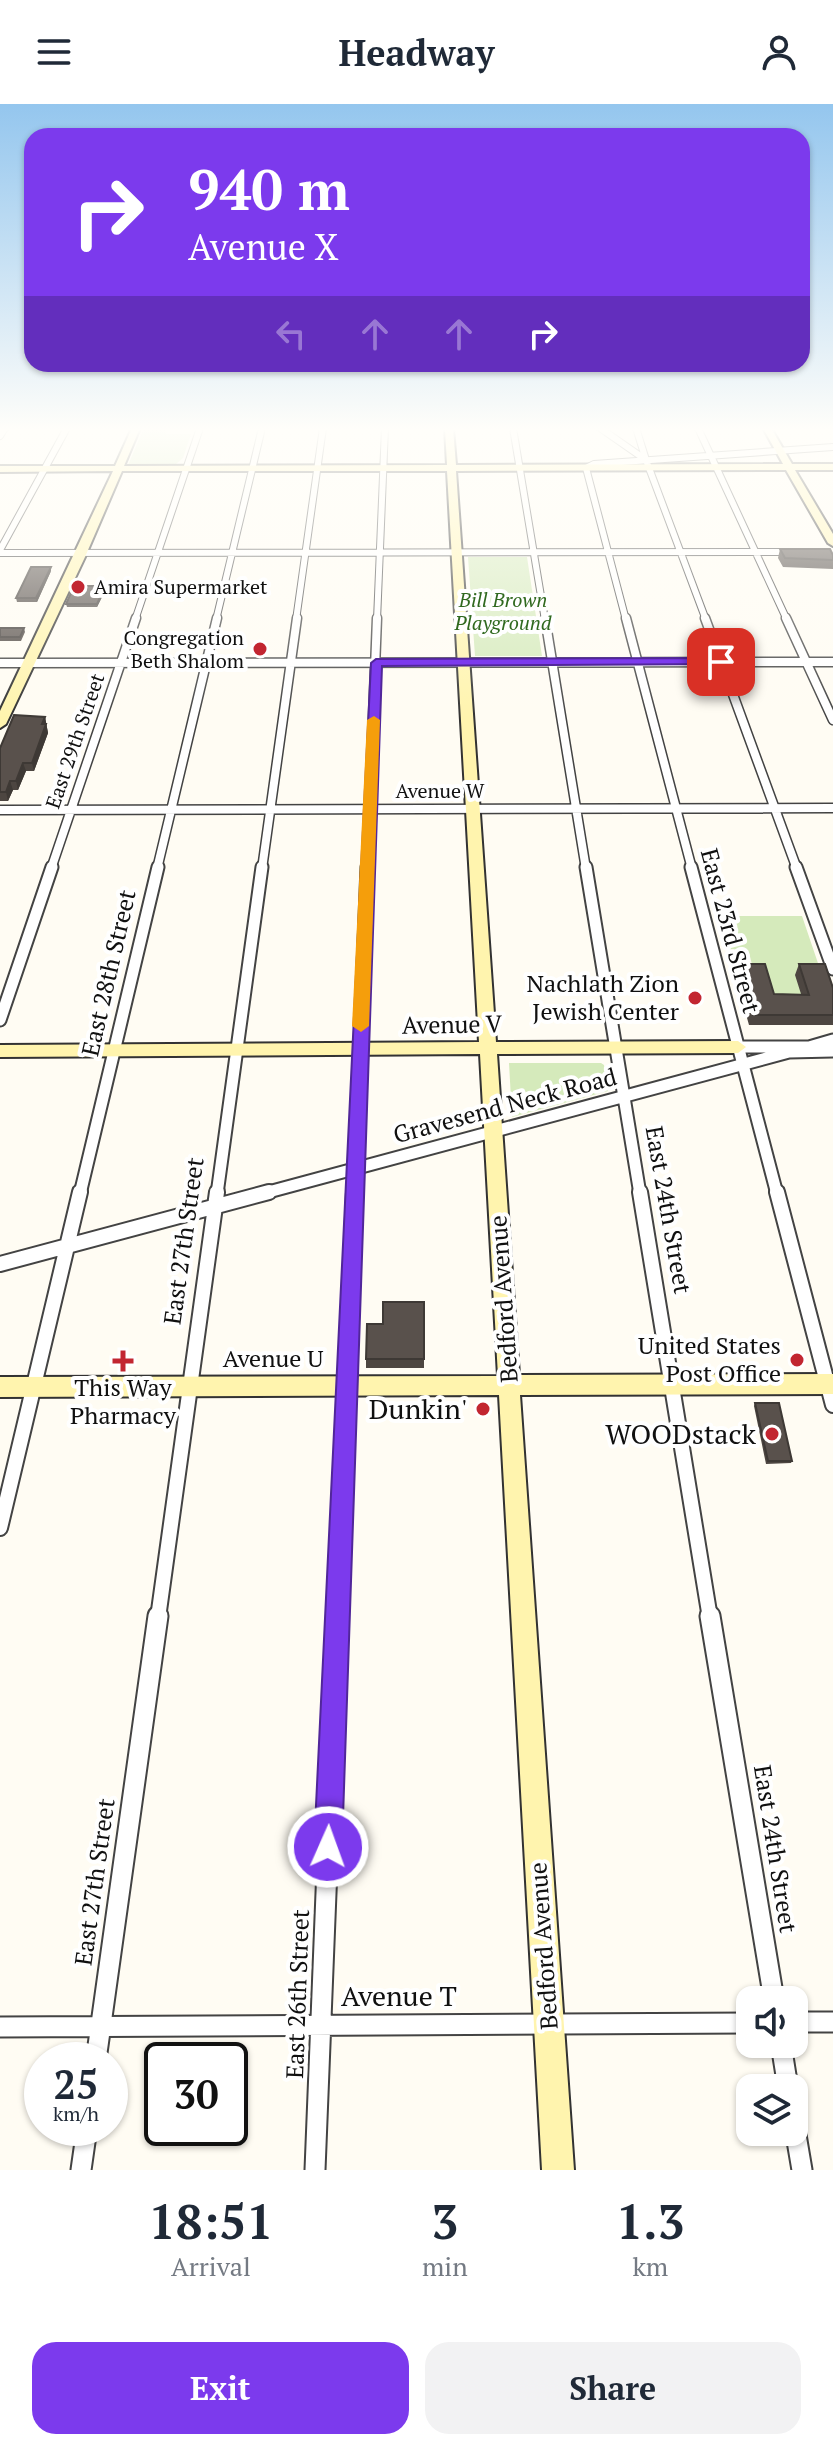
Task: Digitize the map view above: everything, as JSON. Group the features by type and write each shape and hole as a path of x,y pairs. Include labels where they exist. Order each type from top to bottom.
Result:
{"main road":[{"path":"0,724 27,663 34,658 88,524"},
{"name":"Bedford Avenue","path":"455,524 558,2170"},
{"path":"822,524 833,543"},
{"name":"Avenue V","path":"0,1051 738,1047"},
{"name":"Avenue U","path":"0,1387 671,1384 831,1391"}],"street":[{"path":"15,524 0,552 798,552"},
{"name":"East 29th Street","path":"0,1020 168,524"},
{"name":"East 28th Street","path":"0,1528 239,524"},
{"name":"East 27th Street","path":"99,2042 310,524"},
{"name":"East 26th Street","path":"315,2170 381,524"},
{"name":"East 24th Street","path":"529,524 772,1986"},
{"name":"East 23rd Street","path":"601,524 831,1391"},
{"path":"671,524 833,969"},
{"path":"743,524 833,720"},
{"path":"0,663 833,662"},
{"name":"Avenue W","path":"0,810 833,808"},
{"name":"Avenue V","path":"738,1047 809,1047 833,1040"},
{"name":"Gravesend Neck Road","path":"0,1264 742,1064 789,1052 833,1051"},
{"path":"808,2022 833,2022"},
{"name":"Avenue T","path":"0,2027 736,2023"},
{"path":"81,2170 84,2146"},
{"path":"798,2146 802,2170"}],"green space":[{"name":"Bill Brown Playground","path":"468,557 527,557 542,656 475,656"},
{"path":"717,916 802,916 822,975 805,1005 770,1005 755,975 748,950 726,949"},
{"path":"509,1063 601,1063 604,1065 608,1091 512,1117"}],"building":[{"path":"780,549 830,549 833,560 785,558"},
{"path":"31,567 51,567 36,598 16,598"},
{"path":"74,586 105,586 97,604 66,604"},
{"path":"0,628 24,628 20,637 0,637"},
{"path":"14,715 45,717 42,724 46,724 32,763 23,763 16,781 10,781 6,792 0,792 0,748"},
{"path":"738,964 765,964 774,994 809,995 799,964 825,964 833,988 833,1015 753,1015"},
{"path":"383,1302 424,1302 424,1359 366,1359 367,1324 383,1324"},
{"name":"WOODstack","path":"755,1403 779,1403 792,1461 768,1461"}],"slow traffic":[{"path":"361,1026 374,720"}],"place":[{"name":"Amira Supermarket","path":"78,587"},
{"name":"Congregation Beth Shalom","path":"260,649"},
{"name":"Nachlath Zion Jewish Center","path":"695,998"},
{"name":"United States Post Office","path":"797,1360"},
{"name":"This Way Pharmacy","path":"123,1361"},
{"name":"Dunkin'","path":"483,1409"},
{"name":"WOODstack","path":"772,1434"}],"route":[{"path":"328,1847 376,663 721,662"}]}
